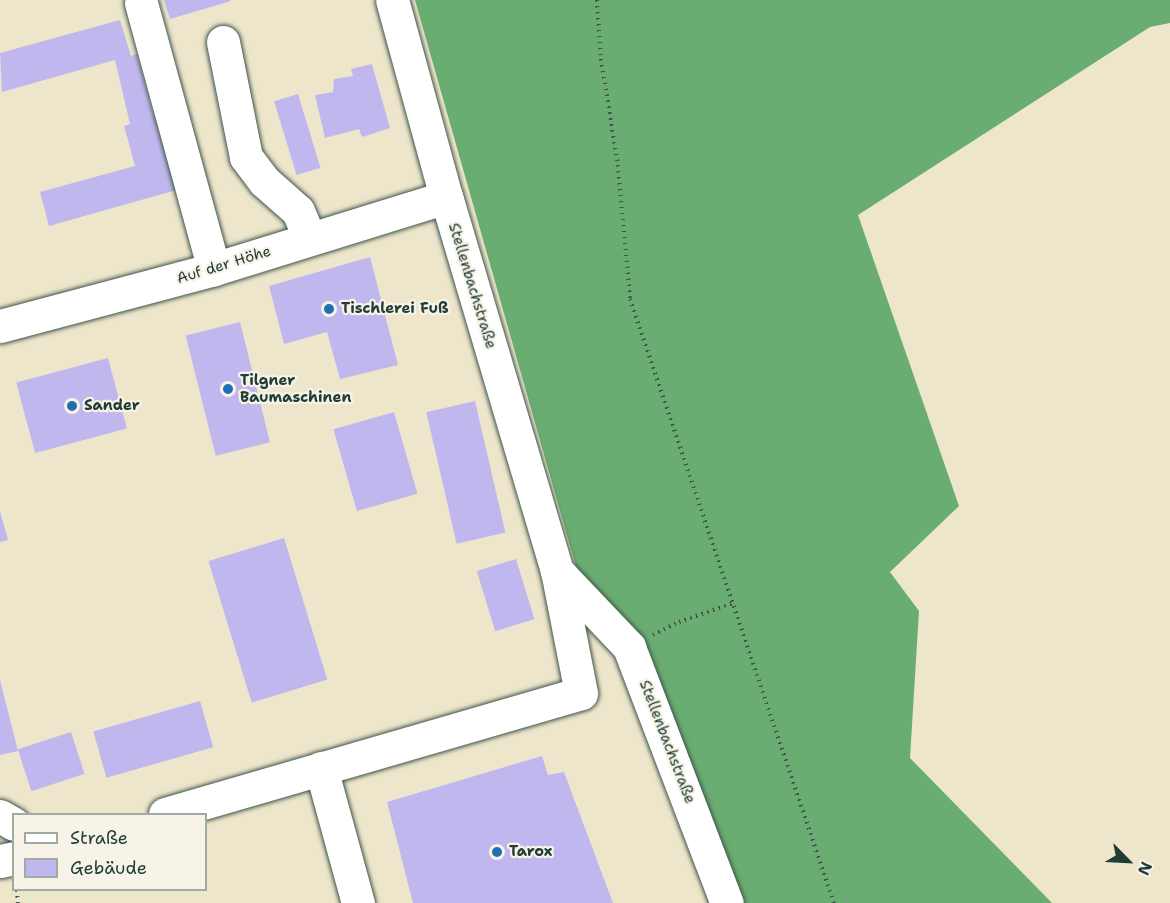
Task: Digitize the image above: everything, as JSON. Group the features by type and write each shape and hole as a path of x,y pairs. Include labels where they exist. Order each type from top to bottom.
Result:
{"street":[{"name":"Stellenbachstraße","path":"168,813 581,693 557,571 446,197 392,0"},
{"path":"141,3 214,269"},
{"path":"223,42 246,157 264,181 298,211 310,239"},
{"name":"Auf der Höhe","path":"0,326 214,269 446,197"},
{"name":"Stellenbachstraße","path":"557,571 629,647 727,903"},
{"path":"321,768 358,903"}],"path":[{"path":"597,0 601,59 618,165 630,299 834,903"},
{"path":"629,647 679,622 733,603"}],"green space":[{"path":"415,0 1170,0 1170,23 1150,27 858,215 959,506 890,572 919,611 910,758 1052,903 730,903 576,567"}],"building":[{"path":"164,0 230,0 231,1 170,19"},
{"path":"120,20 131,56 137,54 154,117 160,116 180,189 49,226 40,192 135,166 124,126 130,124 115,60 2,92 0,53"},
{"path":"372,64 390,128 362,137 359,129 325,138 315,95 333,92 334,79 353,76 351,69"},
{"path":"298,94 321,168 297,175 274,101"},
{"name":"Tischlerei Fuß","path":"370,257 398,365 340,379 327,332 284,344 269,286"},
{"name":"Tilgner Baumaschinen","path":"240,322 270,442 216,456 186,336"},
{"name":"Sander","path":"108,358 127,429 35,453 16,383"},
{"path":"475,401 505,533 457,544 426,412"},
{"path":"394,412 417,494 357,511 333,429"},
{"path":"0,511 8,540 0,542"},
{"path":"284,538 327,680 252,703 208,561"},
{"path":"516,559 534,619 495,631 477,571"},
{"path":"0,680 18,751 0,755"},
{"path":"200,701 213,747 107,778 93,732"},
{"path":"71,732 85,774 31,791 18,749"},
{"name":"Tarox","path":"542,756 548,775 564,772 613,903 413,903 387,802"}],"place":[{"name":"Tischlerei Fuß","path":"329,309"},
{"name":"Tilgner Baumaschinen","path":"228,389"},
{"name":"Sander","path":"72,406"},
{"name":"Tarox","path":"497,852"}]}
